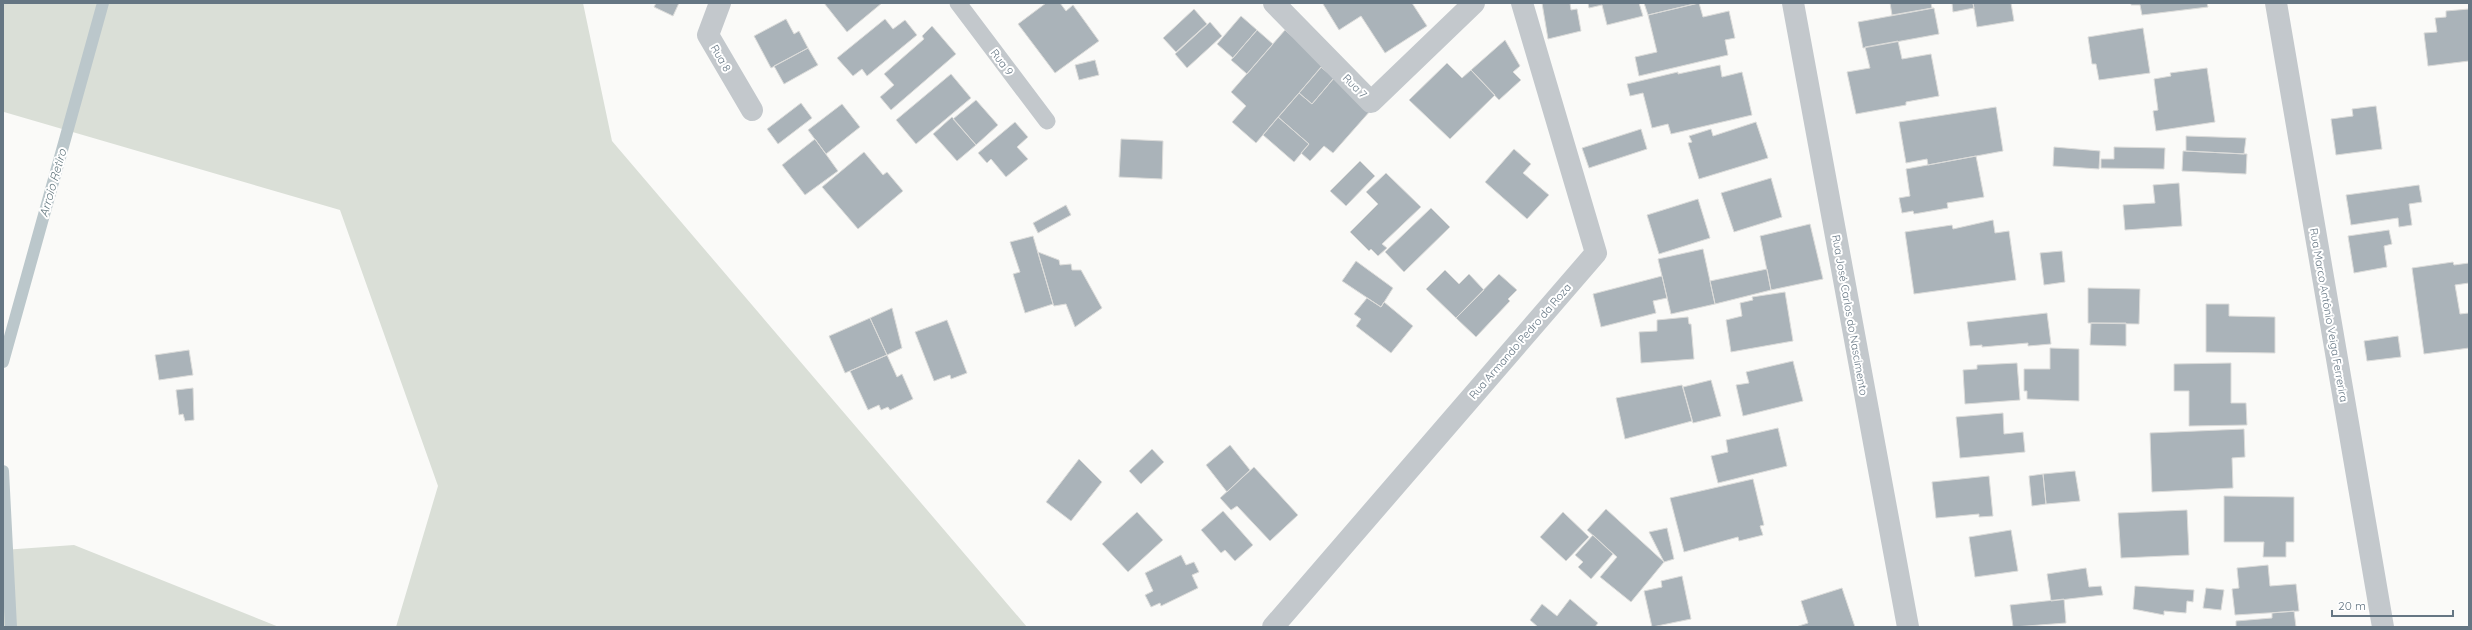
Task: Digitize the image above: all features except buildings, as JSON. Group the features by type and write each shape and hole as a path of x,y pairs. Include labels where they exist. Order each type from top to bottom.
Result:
{"street":[{"name":"Rua 8","path":"720,3 708,35 752,110"},
{"name":"Rua 7","path":"1274,3 1371,102 1474,3"},
{"name":"Rua Armando Pedro da Roza","path":"1274,627 1596,253 1522,3"},
{"name":"Rua José Carlos do Nascimento","path":"1793,3 1908,627"},
{"name":"Rua Marco Antônio Veiga Ferrerira","path":"2276,3 2383,627"}],"lane":[{"name":"Rua 9","path":"958,3 1047,121"}],"shaded area":[{"path":"3,3 583,3 612,141 1027,627 396,627 438,486 340,210 4,112"},
{"path":"74,545 279,627 3,627 3,550"}],"waterway":[{"name":"Arroio Retiro","path":"3,362 103,3"},
{"name":"Arroio Retiro","path":"3,471 11,627"}]}
